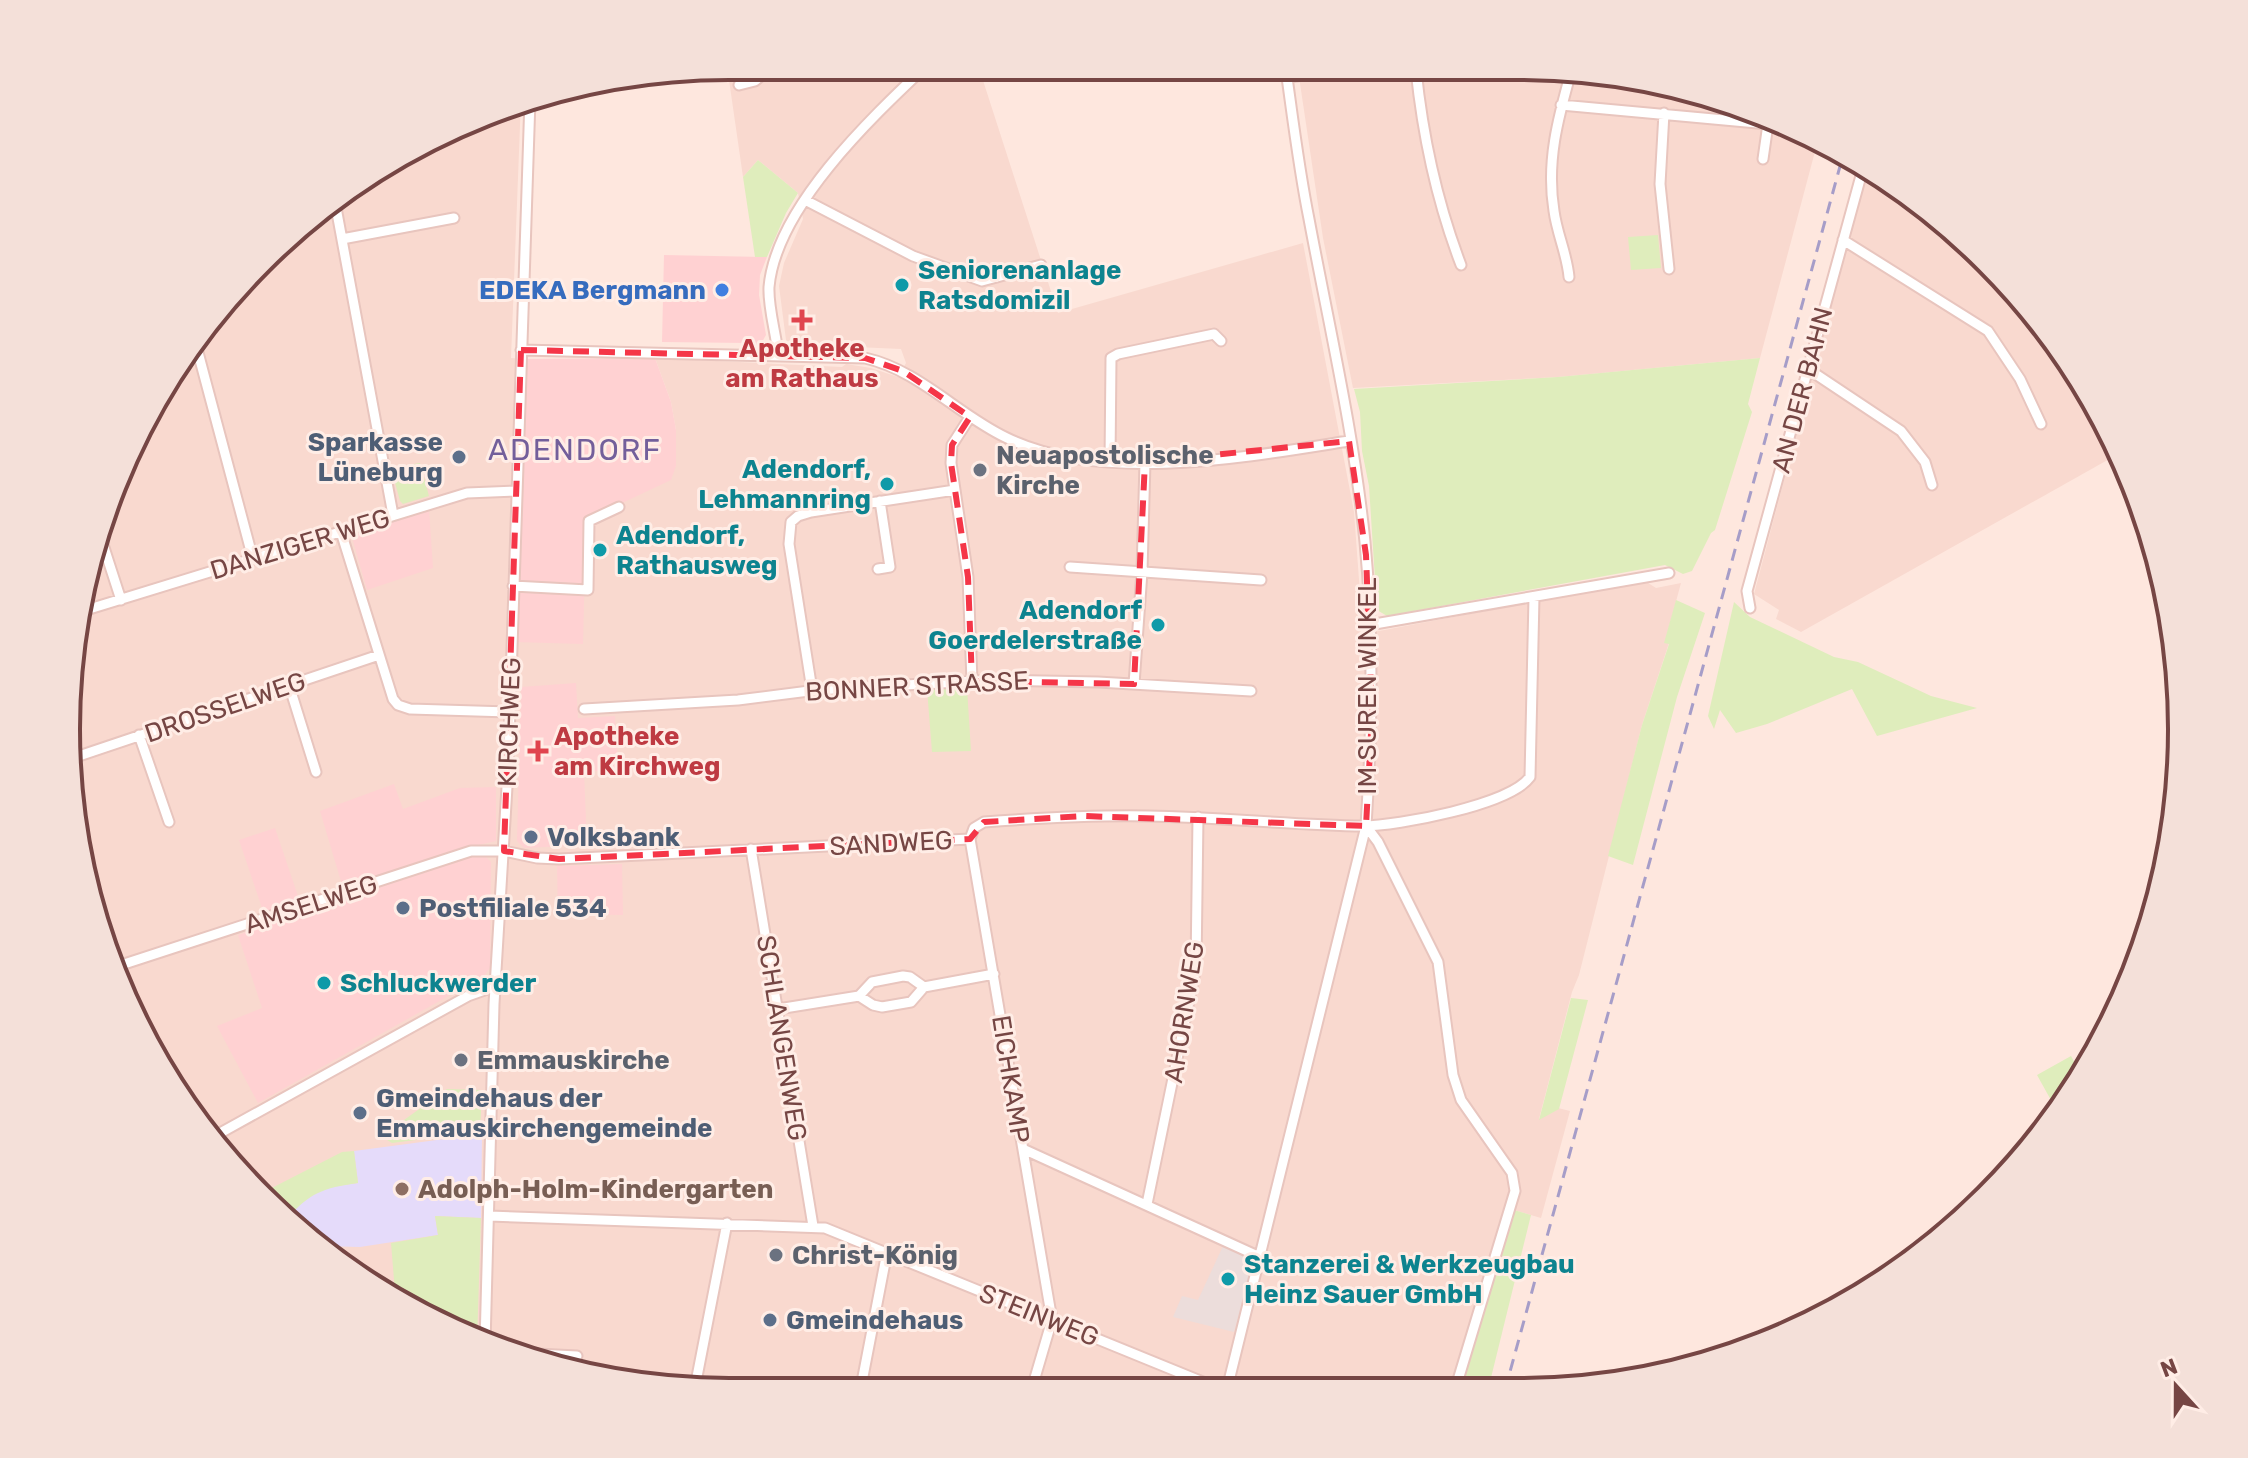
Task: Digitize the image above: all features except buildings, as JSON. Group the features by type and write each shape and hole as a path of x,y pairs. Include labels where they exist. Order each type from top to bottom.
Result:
{"street":[{"path":"739,85 756,80"},
{"path":"778,354 769,300 771,275 782,243 805,200 846,149 912,80"},
{"name":"IM SUREN WINKEL","path":"1230,1378 1366,826 1372,715 1365,543 1287,80"},
{"path":"1418,80 1432,172 1461,265"},
{"path":"1568,82 1552,144 1550,177 1555,219 1568,259 1569,277"},
{"path":"1561,105 1749,122"},
{"name":"KIRCHWEG","path":"485,1331 530,111"},
{"path":"1664,113 1660,184 1669,269"},
{"path":"1763,159 1767,129"},
{"name":"AN DER BAHN","path":"1750,608 1747,591 1861,177"},
{"path":"805,200 913,256 982,281 1041,265"},
{"path":"337,212 393,515"},
{"path":"342,239 454,218"},
{"path":"1843,240 1988,331 2020,379 2041,424"},
{"path":"1110,462 1111,358 1214,334 1221,341"},
{"path":"521,350 856,357 903,371 1004,437 1050,455 1110,462 1256,455 1349,441"},
{"path":"199,355 253,559"},
{"path":"1808,369 1901,431 1925,462 1932,485"},
{"path":"970,417 952,445 951,463 969,586 972,681"},
{"path":"1134,684 1142,572 1145,462"},
{"path":"812,690 789,544 791,522 811,512 955,490"},
{"name":"DANZIGER WEG","path":"91,609 467,493 516,491"},
{"path":"878,569 890,567 880,501"},
{"path":"513,586 588,590 589,521 619,507"},
{"path":"341,532 393,699 404,708 509,712"},
{"path":"105,551 121,600"},
{"path":"1070,567 1261,580"},
{"path":"1369,625 1669,573"},
{"name":"SANDWEG","path":"504,851 559,859 970,839 974,828 984,822 1107,815 1366,826 1472,807 1526,782 1532,766 1534,597"},
{"name":"DROSSELWEG","path":"81,755 379,655"},
{"name":"BONNER STRASSE","path":"584,709 719,702 812,690 1025,679 1251,691"},
{"path":"289,685 316,772"},
{"path":"139,735 169,822"},
{"name":"AHORNWEG","path":"1147,1204 1196,967 1198,817"},
{"path":"1366,826 1378,842 1438,962 1453,1075 1461,1100 1515,1181 1515,1191 1459,1378"},
{"name":"EICHKAMP","path":"970,839 1052,1320"},
{"name":"SCHLANGENWEG","path":"751,849 813,1226"},
{"name":"AMSELWEG","path":"124,964 465,852 504,851"},
{"path":"859,996 882,1007 911,1002 924,987 994,974"},
{"path":"778,1009 859,996 872,982 903,976 924,987"},
{"path":"221,1133 468,996 496,986"},
{"path":"1023,1149 1260,1257"},
{"name":"STEINWEG","path":"489,1216 813,1226 838,1231 1193,1378"},
{"path":"697,1377 727,1223"},
{"path":"863,1378 887,1252"},
{"path":"1035,1378 1052,1320"},
{"path":"558,1355 577,1356"}],"highlighted area":[{"path":"521,350 865,358 903,371 970,417 952,445 951,463 968,577 972,681 1134,684 1145,462 1349,441 1366,555 1372,715 1366,826 1083,816 984,822 970,839 559,859 504,851"}],"shaded area":[{"path":"729,80 983,80 1058,313 1303,243 1354,512 1363,634 1645,581 1656,588 1681,583 1665,642 1669,643 1642,725 1539,1119 1558,1108 1570,1111 1541,1218 1504,1207 1453,1378 687,1377 602,1366 561,1356 520,1344 442,1311 368,1269 334,1244 270,1188 241,1157 189,1090 167,1054 129,977 114,938 92,856 81,771 81,687 92,602 114,520 147,442 189,368 241,301 270,270 334,214 404,167 481,129 520,114 511,358 524,359 586,520 676,466 676,430 671,402 655,358 842,367 846,364 898,377 906,363 901,349 789,344 779,286 784,263 803,219 798,193 758,160 743,177"},
{"path":"1299,80 1519,80 1604,86 1646,92 1728,114 1815,152 1760,358 1558,377 1353,388 1323,238"},
{"path":"1864,179 1947,241 2007,301 2059,368 2109,459 1801,632 1776,619 1779,610 1754,594"},
{"path":"664,255 767,257 760,275 759,295 766,335 762,342 754,347 747,343 662,342"},
{"path":"655,358 671,402 676,430 676,466 671,480 586,520 583,644 514,642 524,359"},
{"path":"429,509 433,568 367,590 353,541 357,532"},
{"path":"576,683 578,718 615,716 618,769 584,772 587,845 524,848 517,841 521,687"},
{"path":"394,784 403,809 460,788 496,787 496,841 456,850 343,888 320,811"},
{"path":"275,828 300,902 264,914 239,840"},
{"path":"466,857 486,857 491,862 490,968 484,976 258,1103 217,1026 262,1008 238,935"},
{"path":"622,864 623,915 558,914 557,866"},
{"name":"Adolph-Holm-Kindergarten","path":"482,1134 481,1218 435,1216 438,1235 360,1247 337,1246 294,1211 318,1191 358,1183 354,1151"},
{"path":"1223,1246 1248,1257 1252,1266 1234,1332 1173,1317 1182,1296 1198,1300"}],"green space":[{"path":"758,160 798,193 767,257 755,257 743,177"},
{"path":"1658,235 1661,268 1631,270 1628,237"},
{"path":"1760,358 1748,404 1752,412 1715,530 1692,571 1683,574 1665,565 1387,616 1377,610 1369,486 1362,451 1360,412 1354,389 1558,377"},
{"path":"420,463 429,496 403,504 391,468"},
{"path":"1676,600 1705,613 1677,697 1633,865 1608,856 1642,725 1669,644 1664,643"},
{"path":"1734,602 1750,617 1834,657 1858,662 1931,696 1977,708 1877,736 1852,689 1767,724 1736,733 1720,710 1714,729 1708,716"},
{"path":"967,688 971,751 932,752 927,689"},
{"path":"1571,998 1588,1000 1559,1109 1539,1120"},
{"path":"2071,1056 2075,1064 2051,1101 2037,1075"},
{"path":"447,1089 482,1090 480,1132 392,1143 387,1140 386,1133"},
{"path":"354,1151 358,1183 318,1193 295,1211 271,1189 342,1152"},
{"path":"1514,1210 1531,1215 1491,1378 1464,1378"},
{"path":"435,1216 481,1218 477,1327 394,1285 391,1243 438,1235"}],"railway":[{"path":"1508,1378 1840,165"}],"place":[{"name":"Seniorenanlage Ratsdomizil","path":"902,285"},
{"name":"EDEKA Bergmann","path":"722,290"},
{"name":"Apotheke am Rathaus","path":"802,320"},
{"name":"Sparkasse Lüneburg","path":"459,457"},
{"name":"Neuapostolische Kirche","path":"980,470"},
{"name":"Adendorf, Lehmannring","path":"887,484"},
{"name":"Adendorf, Rathausweg","path":"600,550"},
{"name":"Adendorf Goerdelerstraße","path":"1158,625"},
{"name":"Apotheke am Kirchweg","path":"538,751"},
{"name":"Volksbank","path":"531,837"},
{"name":"Postfiliale 534","path":"403,908"},
{"name":"Schluckwerder","path":"324,983"},
{"name":"Emmauskirche","path":"461,1060"},
{"name":"Gmeindehaus der Emmauskirchengemeinde","path":"360,1113"},
{"name":"Adolph-Holm-Kindergarten","path":"402,1189"},
{"name":"Christ-König","path":"776,1255"},
{"name":"Stanzerei & Werkzeugbau Heinz Sauer GmbH","path":"1228,1279"},
{"name":"Gmeindehaus","path":"770,1320"}],"district":[{"name":"ADENDORF","path":"575,450"}]}
